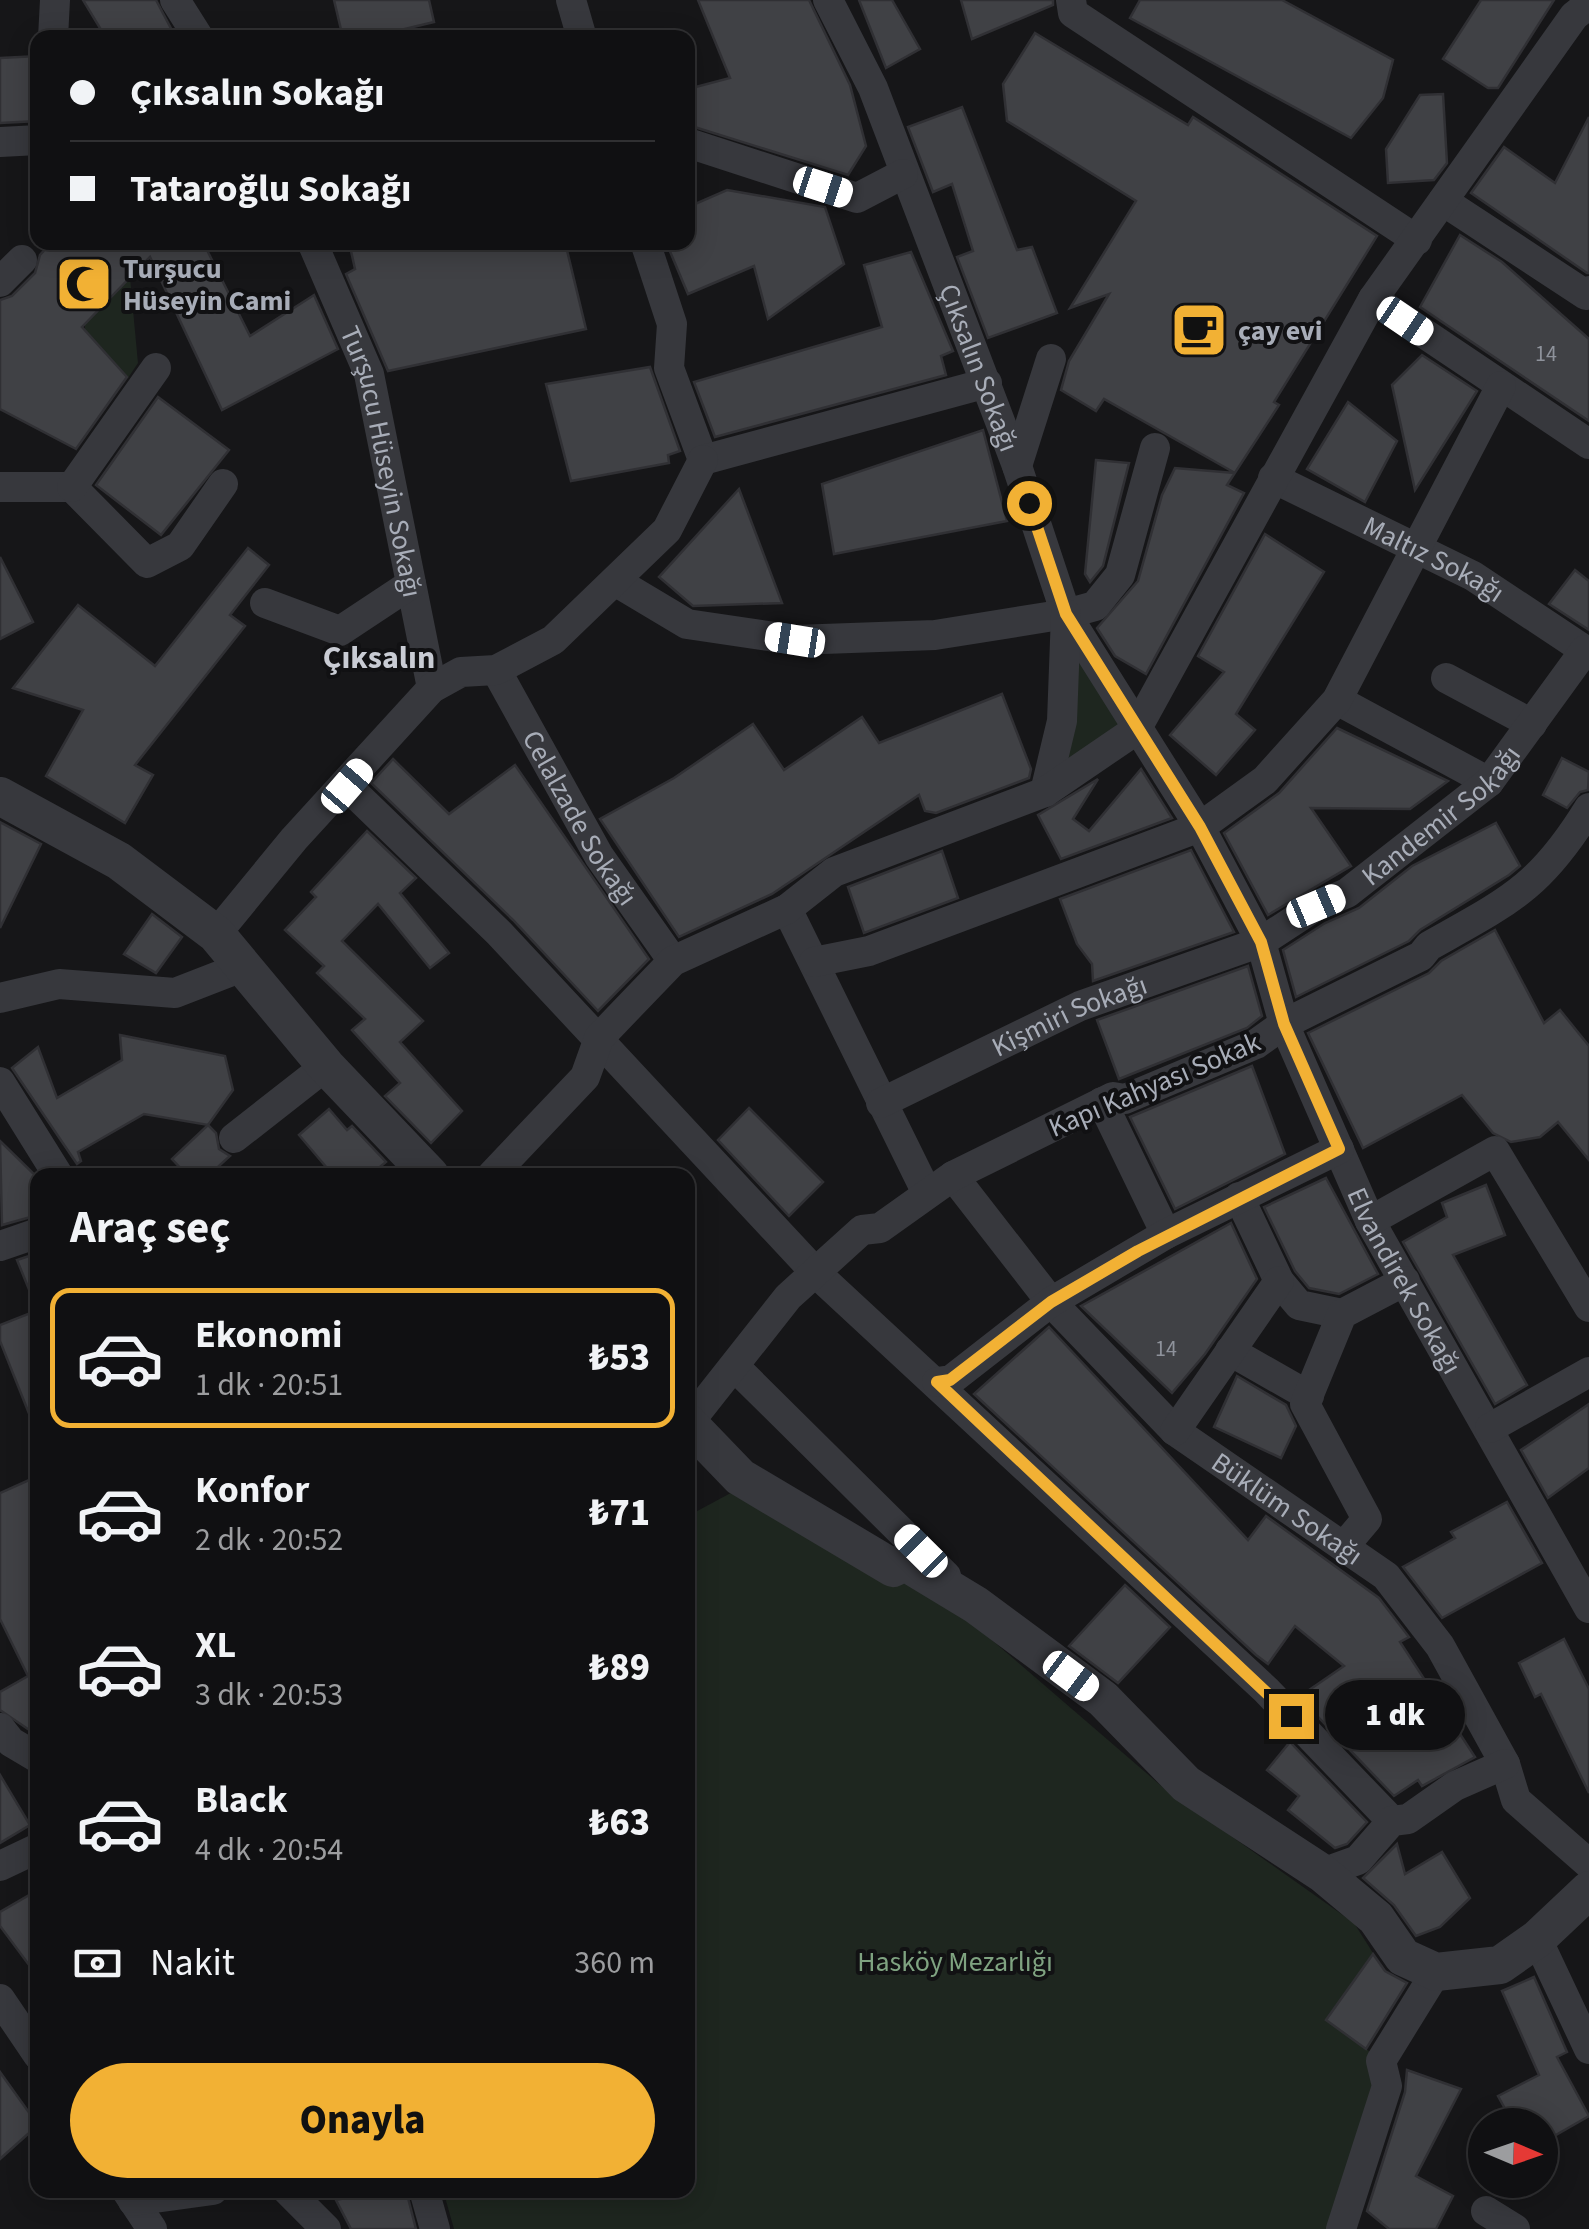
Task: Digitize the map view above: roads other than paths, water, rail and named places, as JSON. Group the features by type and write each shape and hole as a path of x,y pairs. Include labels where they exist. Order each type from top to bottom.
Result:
{"street":[{"path":"53,30 55,0"},
{"path":"175,0 194,30"},
{"path":"571,0 580,30"},
{"name":"Çıksalın Sokağı","path":"828,0 873,88 903,174 987,383 1066,614 1136,730"},
{"path":"1071,0 1074,13 1418,240"},
{"path":"499,1168 585,1077 599,1038 672,961 788,909 834,872 1045,792 1136,730 1374,300 1574,16 1589,4"},
{"path":"0,142 30,140"},
{"path":"695,145 857,198 903,174"},
{"path":"1443,201 1586,294 1589,291"},
{"name":"Turşucu Hüseyin Sokağı","path":"315,250 369,374 432,688"},
{"path":"216,934 294,839 347,786 432,688 461,672 496,670 553,640 667,530 703,460 669,368 672,324 648,250"},
{"path":"0,282 22,260"},
{"path":"1374,300 1589,444"},
{"path":"1017,466 1050,360"},
{"path":"72,487 156,368"},
{"path":"703,460 987,383"},
{"path":"814,962 869,952 1200,827 1264,780 1337,700 1501,386"},
{"path":"615,581 687,624 795,640 934,634 1066,614 1095,606 1120,575 1156,448"},
{"name":"Maltız Sokağı","path":"1273,478 1473,576 1587,652"},
{"path":"0,488 72,487 147,562 180,546 223,484"},
{"path":"264,603 340,630 411,584"},
{"path":"1045,792 1062,721 1066,614"},
{"name":"Kandemir Sokağı","path":"1261,942 1316,906 1346,893 1488,782 1587,652"},
{"name":"Celalzade Sokağı","path":"496,670 599,856 672,961"},
{"path":"1446,678 1532,724"},
{"path":"1337,700 1488,782"},
{"name":"Elvandirek Sokağı","path":"1136,730 1200,827 1261,942 1284,1024 1370,1222 1589,1608"},
{"path":"347,786 599,1038 817,1274 1266,1690 1392,1821"},
{"path":"0,796 119,860 216,934 326,1066 423,1168"},
{"name":"Kapı Kahyası Sokak","path":"695,1408 698,1410 735,1367 788,1297 862,1230 880,1228 939,1184 1102,1102 1113,1097 1125,1100 1240,1051 1284,1024 1420,956 1429,946 1516,897 1558,858 1589,808"},
{"name":"Büklüm Sokağı","path":"788,909 881,1103 939,1184 1175,1432 1386,1576 1440,1646 1506,1764 1516,1800 1589,1864"},
{"name":"Kişmiri Sokağı","path":"881,1103 1080,1006 1261,942"},
{"path":"0,998 60,984 175,993 242,967"},
{"path":"234,1138 326,1066"},
{"path":"0,1082 54,1168"},
{"path":"1102,1102 1166,1234"},
{"path":"937,1382 950,1380 1051,1302 1166,1234 1339,1149"},
{"path":"1370,1222 1494,1151 1589,1307"},
{"path":"1239,1198 1279,1280 1300,1304 1342,1314"},
{"path":"0,1246 30,1236"},
{"path":"1175,1432 1279,1280"},
{"path":"1345,1546 1367,1519 1305,1404 1342,1314 1405,1281"},
{"path":"1230,1350 1309,1396"},
{"path":"735,1367 976,1606"},
{"path":"1490,1428 1589,1372"},
{"path":"695,1430 740,1477 893,1568 905,1562 976,1606 1103,1699 1186,1784 1322,1873 1376,1918 1402,1957 1436,1972 1500,1964 1537,1939 1589,1890"},
{"path":"0,1728 11,1742 30,1753"},
{"path":"1322,1873 1358,1860 1392,1821 1408,1819 1455,1786 1506,1764"},
{"path":"0,1866 30,1852"},
{"path":"1537,1939 1589,2048"},
{"path":"1340,2229 1387,2086 1382,2061 1436,1972"},
{"path":"0,1998 30,2044"},
{"path":"132,2198 152,2229"},
{"path":"295,2198 326,2229"},
{"path":"426,2198 435,2229"},
{"path":"1486,2212 1514,2229"}],"place":[{"name":"Turşucu Hüseyin Cami","path":"84,284"},
{"name":"çay evi","path":"1199,330"}],"district":[{"name":"Çıksalın","path":"379,657"}],"park label":[{"name":"Hasköy Mezarlığı","path":"955,1961"}]}
